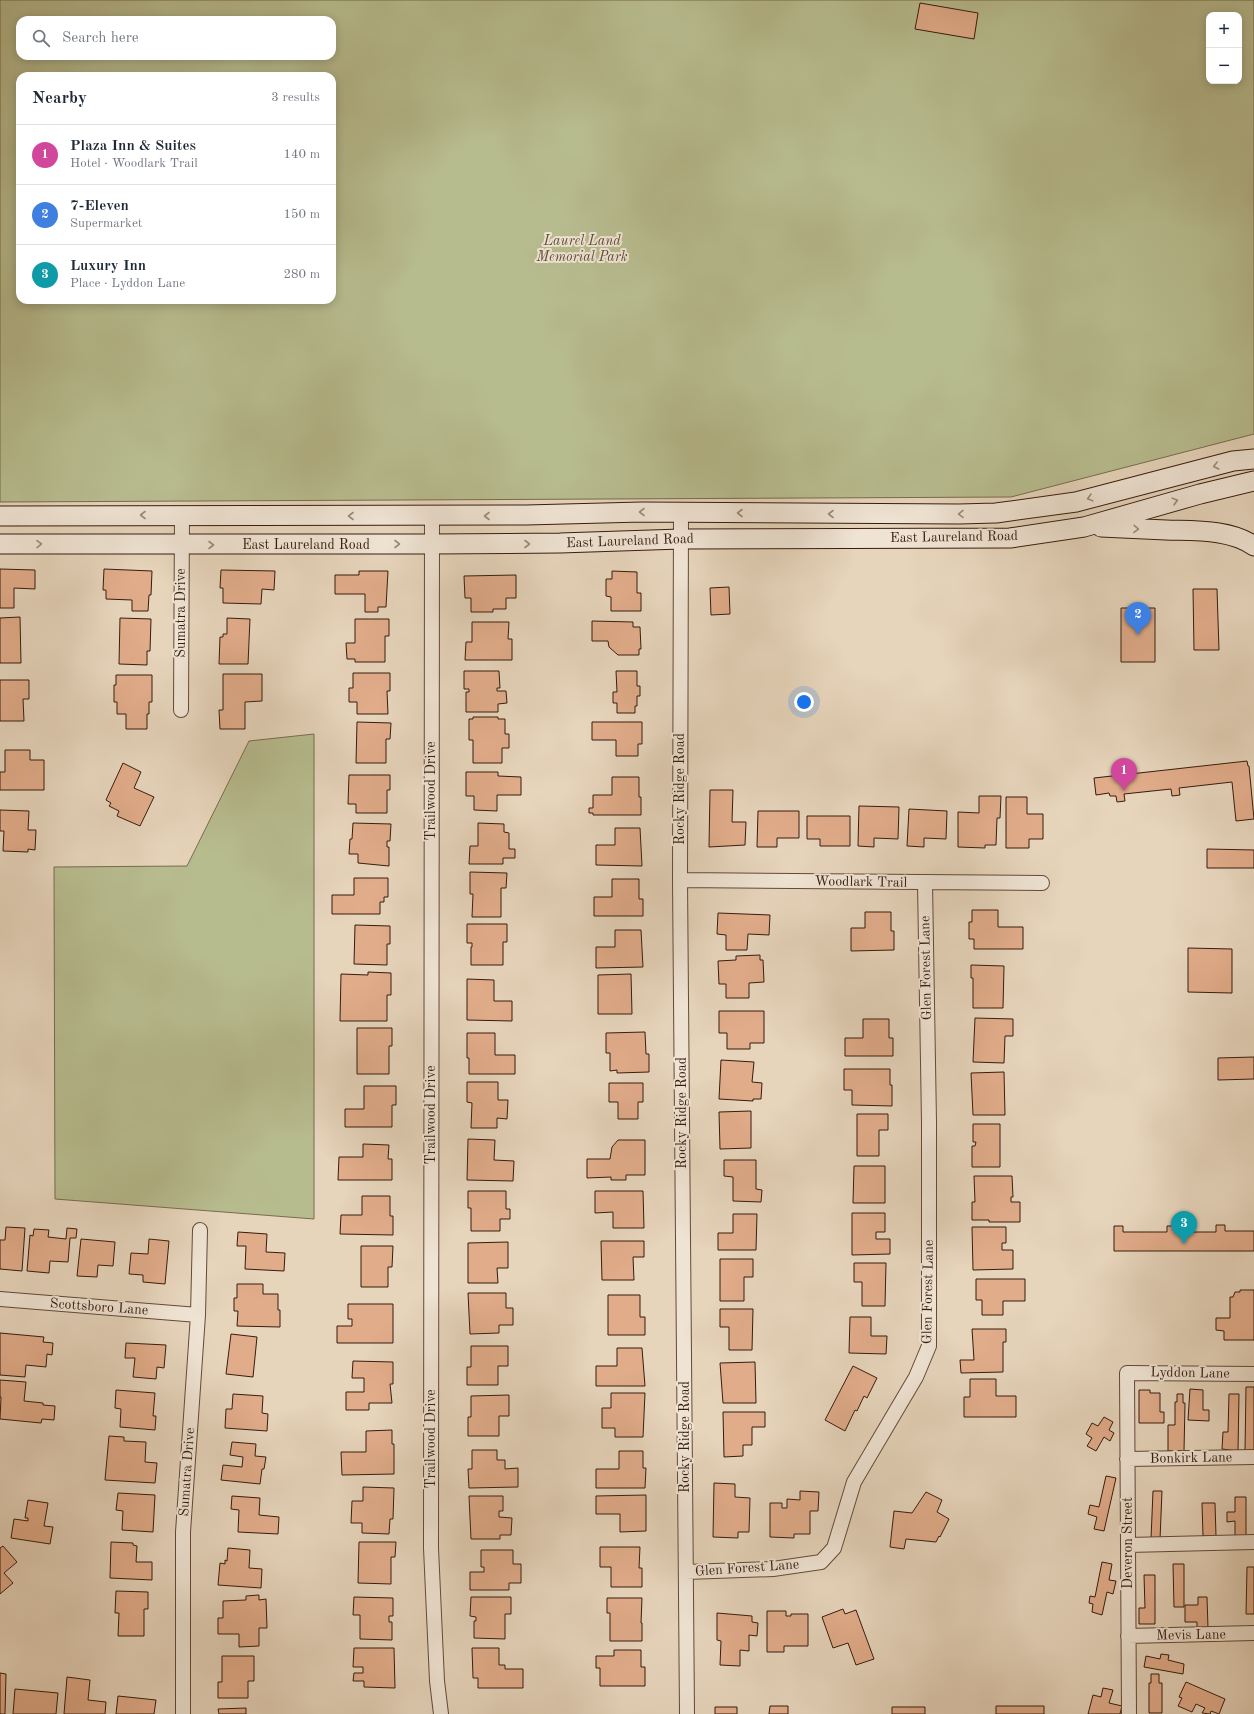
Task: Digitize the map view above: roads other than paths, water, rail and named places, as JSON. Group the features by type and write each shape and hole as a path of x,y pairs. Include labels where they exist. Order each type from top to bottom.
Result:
{"main road":[{"name":"East Laureland Road","path":"0,516 432,516 546,515 611,512 996,513 1076,502 1194,471 1254,459"},
{"path":"1194,471 1200,494"},
{"name":"East Laureland Road","path":"0,544 431,544 560,543 681,539 1010,538 1084,526 1200,494 1254,481"},
{"path":"1084,526 1201,531 1228,535 1248,542 1254,546"}],"street":[{"name":"Rocky Ridge Road","path":"681,513 680,880 687,1714"},
{"name":"Sumatra Drive","path":"181,710 182,515"},
{"name":"Trailwood Drive","path":"432,516 431,1548 437,1681 441,1714"},
{"name":"Woodlark Trail","path":"680,880 1042,883"},
{"name":"Glen Forest Lane","path":"686,1572 773,1569 821,1562 834,1548 854,1482 916,1377 929,1346 929,1122 925,883"},
{"name":"Sumatra Drive","path":"182,1714 183,1532 198,1315 200,1230"},
{"name":"Scottsboro Lane","path":"0,1299 198,1315"},
{"name":"Lyddon Lane","path":"1126,1373 1254,1374"},
{"name":"Deveron Street","path":"1126,1373 1129,1714"},
{"name":"Bonkirk Lane","path":"1127,1459 1254,1457"},
{"path":"1128,1545 1254,1542"},
{"name":"Mevis Lane","path":"1128,1636 1254,1633"}],"place":[{"name":"7-Eleven","path":"1138,635"},
{"name":"Plaza Inn & Suites","path":"1124,791"},
{"name":"Luxury Inn","path":"1184,1244"}],"park label":[{"name":"Laurel Land Memorial Park","path":"582,250"}]}
